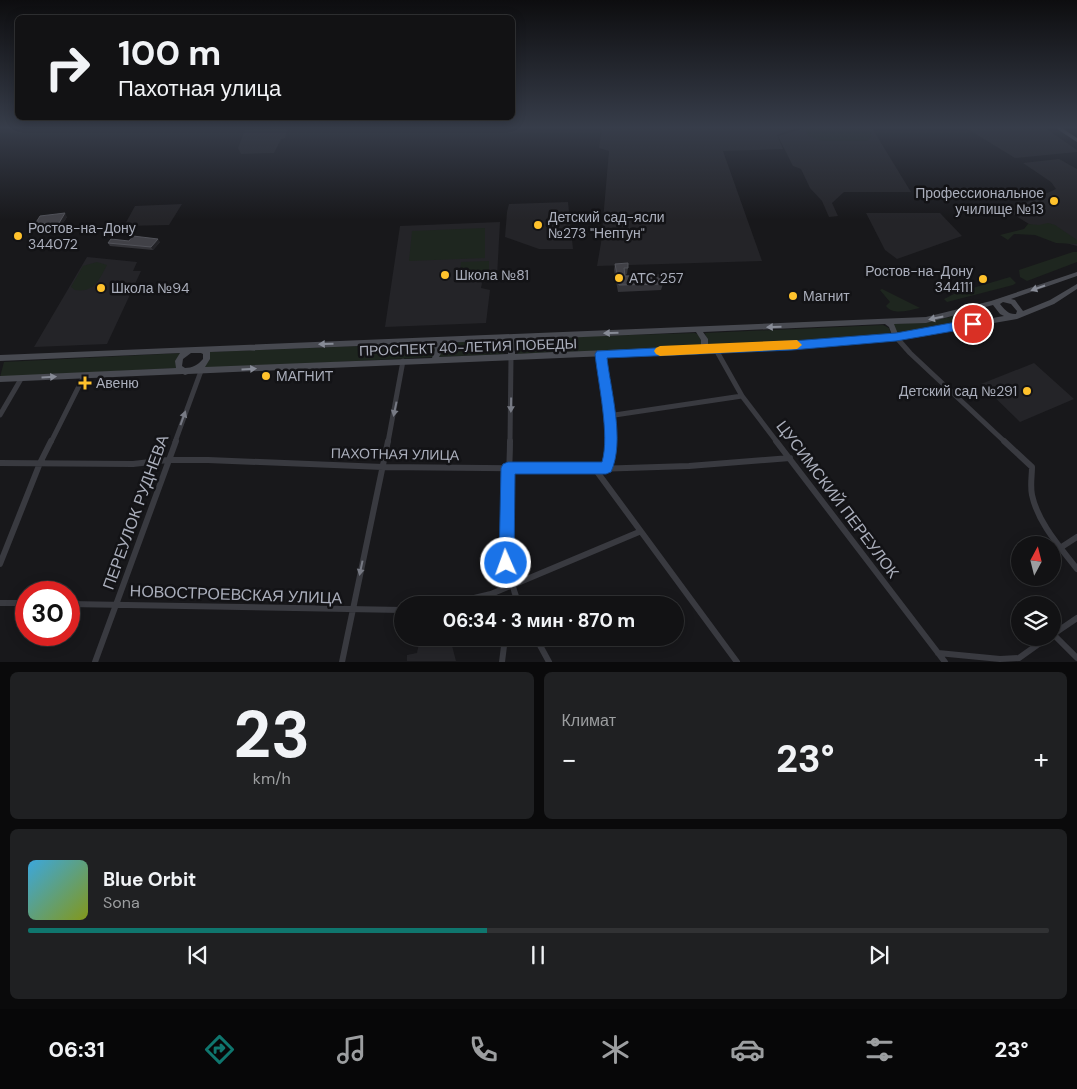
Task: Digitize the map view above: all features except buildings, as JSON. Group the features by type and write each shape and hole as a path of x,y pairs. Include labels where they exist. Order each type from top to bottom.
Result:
{"main road":[{"name":"ПРОСПЕКТ 40-ЛЕТИЯ ПОБЕДЫ","path":"0,359 197,349 926,320 1000,300 1077,274"},
{"name":"ПРОСПЕКТ 40-ЛЕТИЯ ПОБЕДЫ","path":"0,380 792,345 896,337 1016,316 1052,302 1077,286"},
{"path":"1000,300 1016,305 1020,311 1016,316 999,310 996,304 1000,300"},
{"path":"887,322 892,326 896,337"},
{"path":"698,330 705,340 704,349"},
{"path":"559,335 554,344 559,355"},
{"path":"511,357 512,336"},
{"path":"434,360 439,350 436,340"},
{"path":"197,349 207,354 206,360 200,367 188,371 179,367 178,360 184,354 197,349"},
{"path":"0,359 0,365"}],"street":[{"path":"896,337 910,353 1032,467 1031,484 1037,510 1053,536"},
{"name":"ЦУСИМСКИЙ ПЕРЕУЛОК","path":"715,348 742,396 945,662"},
{"path":"601,354 611,453 606,468"},
{"path":"511,357 510,462 508,468 505,543 510,586 515,596"},
{"path":"342,662 351,610 397,400 403,361"},
{"name":"ПЕРЕУЛОК РУДНЕВА","path":"95,662 201,371"},
{"path":"0,564 40,463 84,376"},
{"path":"0,415 21,379"},
{"path":"608,416 742,396"},
{"name":"ПАХОТНАЯ УЛИЦА","path":"0,463 132,464 168,460 383,467 595,469 689,466 790,458"},
{"path":"595,469 737,662"},
{"path":"483,596 640,532"},
{"path":"1061,547 1077,537"},
{"path":"1061,549 1077,569"},
{"path":"0,603 15,604"},
{"name":"НОВОСТРОЕВСКАЯ УЛИЦА","path":"80,604 210,608 394,610"},
{"path":"1061,629 1077,618"},
{"path":"1061,644 1077,658"},
{"path":"502,662 504,646"},
{"path":"540,646 549,662"},
{"path":"938,653 951,652 992,660 1013,660 1024,659 1039,646"}],"shaded area":[{"path":"608,159 726,159 762,261 597,266 601,243"},
{"path":"789,159 891,159 911,192 844,192 832,203 838,216 829,217 822,201 810,188 801,169 793,166"},
{"name":"Профессиональное училище №13","path":"1059,159 1077,169 1077,246 1055,240 1008,211 1056,189 1051,182 1023,163"},
{"name":"Детский сад-ясли №273 \"Нептун\"","path":"568,202 573,249 539,249 505,237 509,204"},
{"path":"182,204 169,225 124,226 135,206"},
{"path":"866,213 940,213 962,236 897,259 885,250"},
{"name":"Школа №81","path":"500,222 497,277 483,278 481,288 490,290 486,323 385,327 400,226"},
{"path":"1048,223 1055,225 1077,240 1077,244 1056,243 1035,235 1014,234 1008,240 1000,235 1024,229 1028,224 1039,225"},
{"path":"485,228 485,258 409,261 412,231"},
{"path":"1077,252 1077,262 1027,281 1020,277 1019,270"},
{"name":"Школа №94","path":"87,257 137,262 133,271 141,271 107,344 34,347"},
{"path":"489,261 489,271 460,272 461,262"},
{"path":"97,262 107,265 95,284 82,290 75,290 71,287 83,266"},
{"path":"1010,277 1016,283 1013,285 947,302 944,299 956,293"},
{"path":"882,289 920,308 902,312 889,309 886,306 890,302 880,290"},
{"path":"977,311 985,319 897,334 892,324 928,322"},
{"path":"883,325 889,328 891,334 708,346 705,333"},
{"path":"695,333 701,336 702,347 563,352 558,349 558,341 564,337"},
{"path":"555,338 552,344 554,352 518,354 515,349 518,340"},
{"path":"505,340 509,349 503,354 439,357 442,349 440,343"},
{"path":"434,343 437,347 433,357 201,369 209,361 210,355 208,352"},
{"path":"183,353 176,368 0,377 4,362"},
{"name":"Детский сад №291","path":"1034,363 1074,399 1020,422 981,384"},
{"path":"418,646 452,646 456,661 407,661 407,655 417,653"}],"slow traffic":[{"path":"660,351 797,345"}],"place":[{"name":"Профессиональное училище №13","path":"1054,201"},
{"name":"Детский сад-ясли №273 \"Нептун\"","path":"538,225"},
{"name":"Ростов-на-Дону 344072","path":"18,236"},
{"name":"Школа №81","path":"445,275"},
{"name":"АТС 257","path":"619,278"},
{"name":"Ростов-на-Дону 344111","path":"983,279"},
{"name":"Школа №94","path":"101,288"},
{"name":"Магнит","path":"793,296"},
{"name":"МАГНИТ","path":"266,376"},
{"name":"Авеню","path":"85,383"},
{"name":"Детский сад №291","path":"1027,391"}],"route":[{"path":"506,563 508,468 606,468 611,453 601,354 792,345 896,337 973,324"}]}
